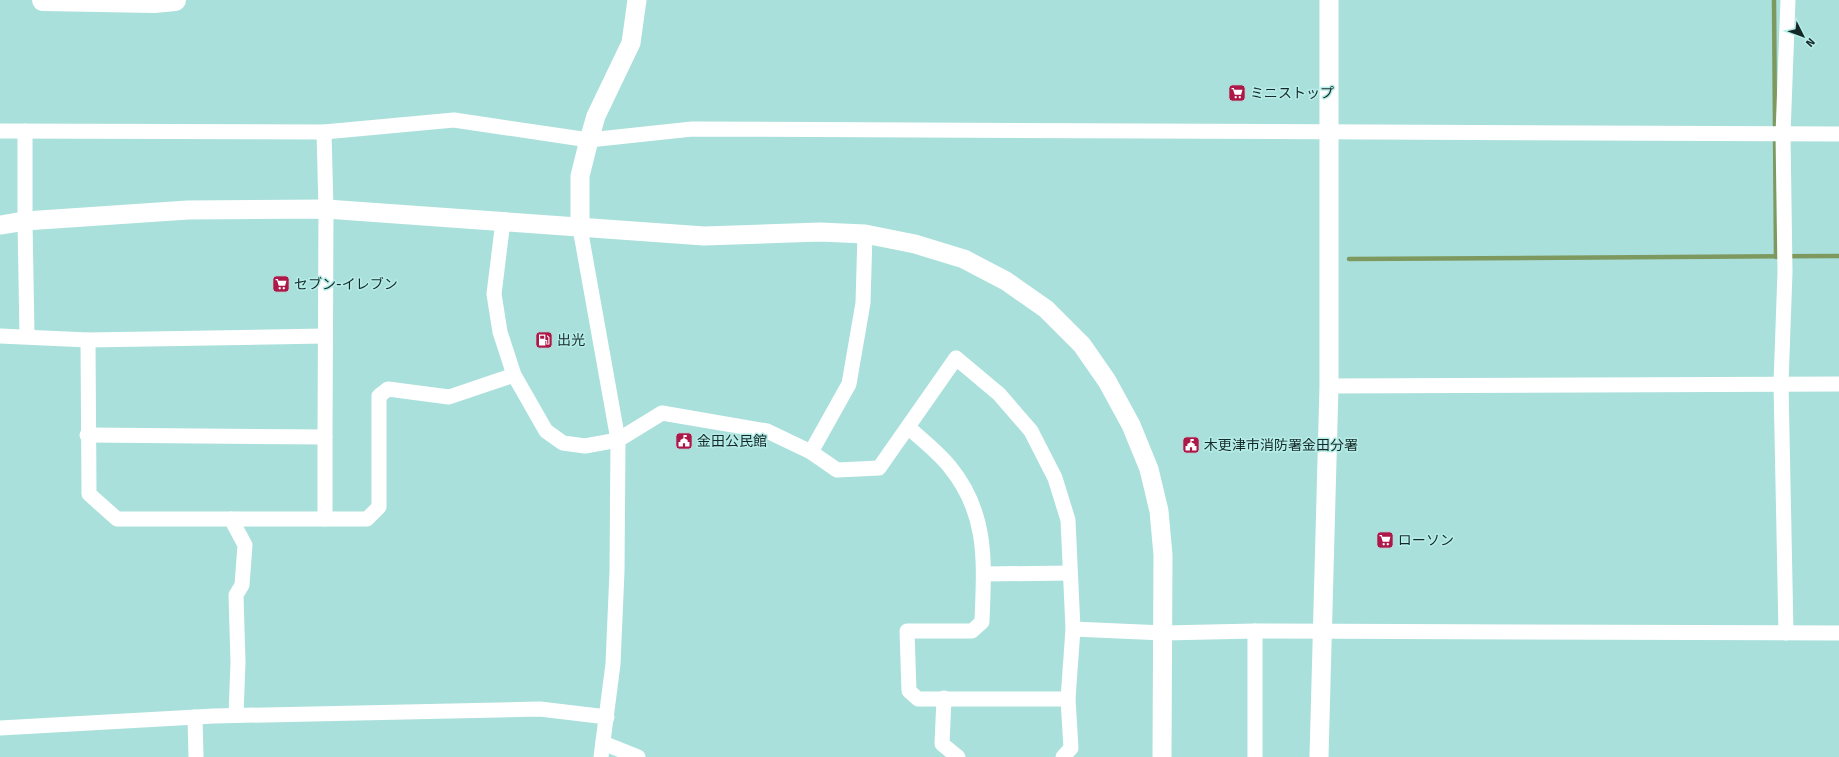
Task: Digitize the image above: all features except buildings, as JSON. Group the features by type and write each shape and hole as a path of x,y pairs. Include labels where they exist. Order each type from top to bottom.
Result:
{"highway":[{"path":"43,0 154,2 175,0"}],"street":[{"path":"637,0 631,43 596,116 589,140 580,176 580,228 618,440 617,572 613,664 602,750 638,757"},
{"path":"1320,757 1329,386 1329,0"},
{"path":"1786,633 1782,383 1786,248 1783,134 1788,0"},
{"path":"0,131 324,132 454,120 589,140 692,129 1839,134"},
{"path":"25,131 24,221 27,336"},
{"path":"324,132 326,210 325,519"},
{"path":"0,225 24,221 188,210 326,210 704,236 820,232 865,234 915,244 964,259 1006,281 1046,309 1082,346 1107,381 1131,425 1149,469 1159,511 1163,554 1164,633 1162,757"},
{"path":"503,221 494,294 500,332 514,375 546,432 563,443 585,446 618,440 662,413 767,431 810,452 837,470 879,468 956,358 1000,394 1031,431 1055,478 1068,520 1073,630 1068,699 1071,748 1063,757"},
{"path":"810,452 849,384 863,303 865,234"},
{"path":"0,336 27,336 88,340 325,336"},
{"path":"88,340 89,494 117,519 367,519 378,507 379,396 388,389 449,397 514,375"},
{"path":"1329,386 1782,383 1839,384"},
{"path":"908,427 950,466 970,495 981,528 984,574 982,622 972,631 907,631 909,691 918,699 1068,699"},
{"path":"88,435 325,437"},
{"path":"231,519 245,545 242,584 236,595 238,662 236,715"},
{"path":"984,574 1070,573"},
{"path":"1073,630 1164,633 1255,631 1839,633"},
{"path":"1255,631 1255,757"},
{"path":"944,698 942,744 958,757"},
{"path":"0,728 236,715 540,709 607,717"},
{"path":"195,717 196,757"}],"waterway":[{"path":"1774,0 1776,257"},
{"path":"1349,259 1839,256"}],"place":[{"name":"ミニストップ","path":"1237,93"},
{"name":"セブン-イレブン","path":"281,284"},
{"name":"出光","path":"544,340"},
{"name":"金田公民館","path":"684,441"},
{"name":"木更津市消防署金田分署","path":"1191,445"},
{"name":"ローソン","path":"1385,540"}]}
